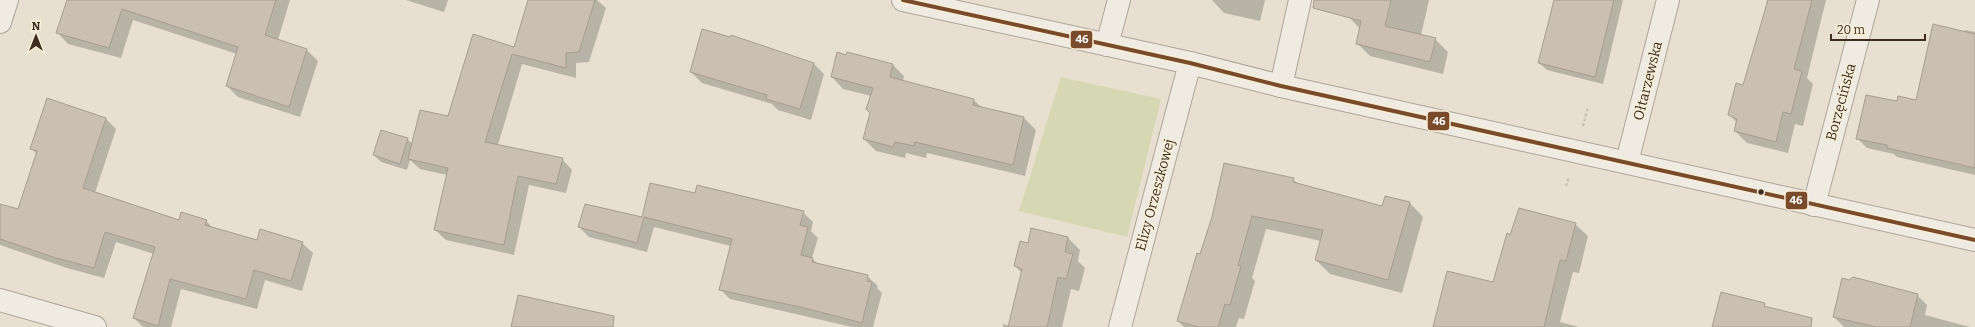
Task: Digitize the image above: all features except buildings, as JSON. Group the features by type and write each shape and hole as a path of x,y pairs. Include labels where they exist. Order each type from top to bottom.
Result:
{"street":[{"path":"0,22 7,0"},
{"path":"903,0 1190,63 1281,86 1975,240"},
{"path":"1107,45 1119,0"},
{"path":"1281,86 1300,0"},
{"name":"Ołtarzewska","path":"1627,162 1668,0"},
{"name":"Borzęcińska","path":"1814,205 1868,0"},
{"name":"Elizy Orzeszkowej","path":"1120,327 1190,63"},
{"path":"0,300 94,327"}],"green space":[{"path":"1061,77 1161,99 1127,237 1019,211"}],"transit line":[{"name":"46","path":"903,0 1190,63 1281,86 1975,240"}]}
